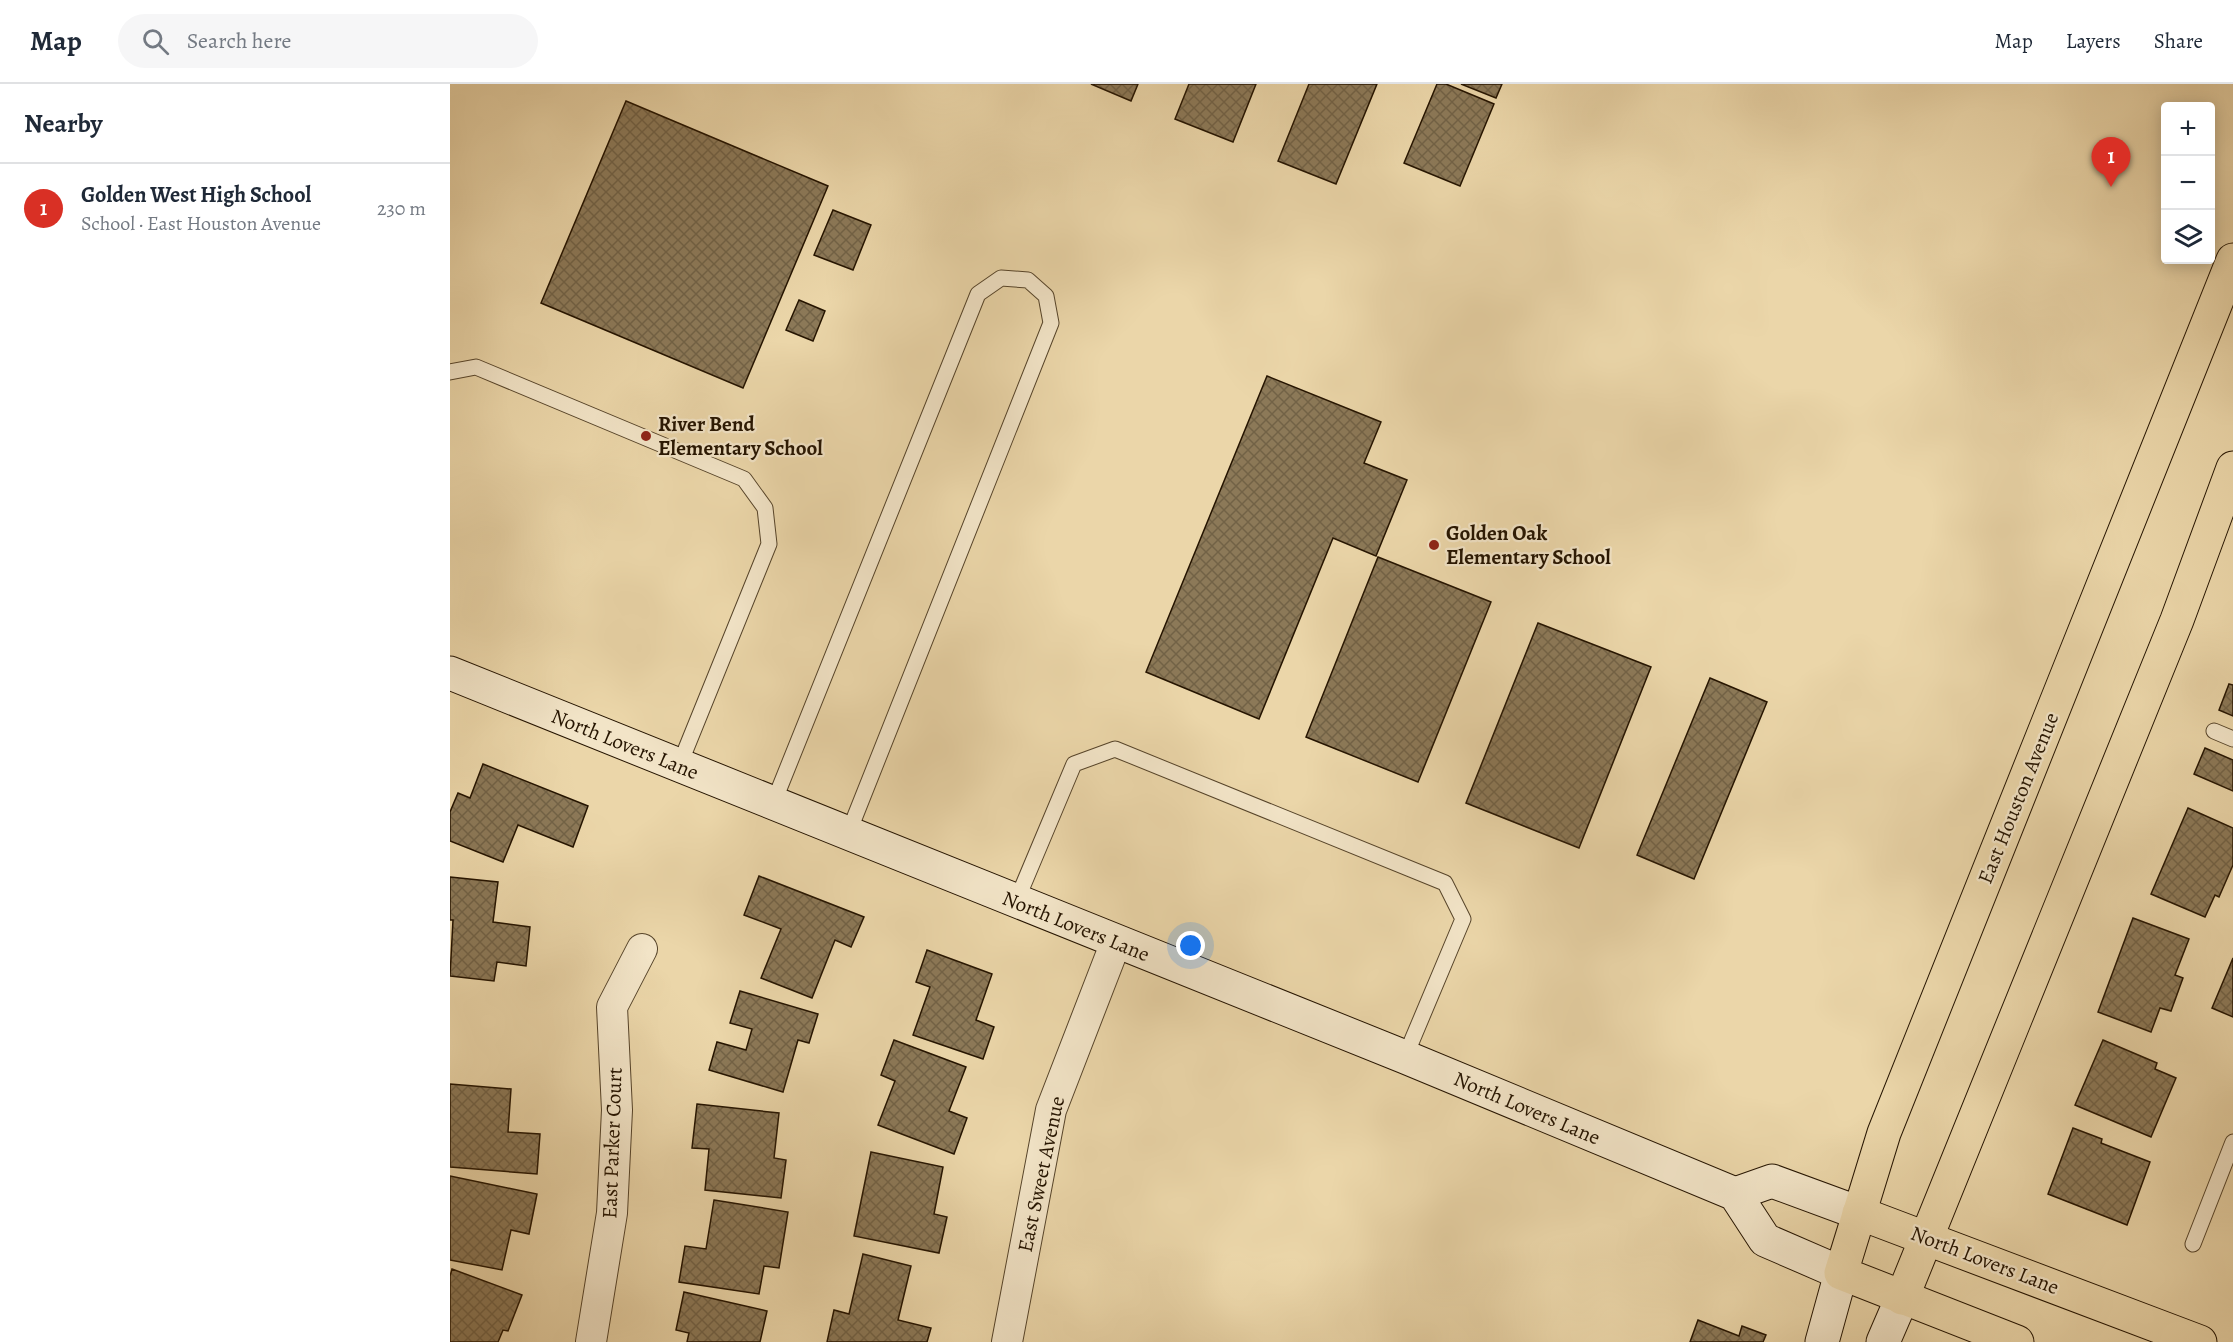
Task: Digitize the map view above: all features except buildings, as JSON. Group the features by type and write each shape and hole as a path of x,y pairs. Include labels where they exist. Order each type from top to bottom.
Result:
{"main road":[{"name":"East Houston Avenue","path":"1822,1342 1884,1132 2233,260"},
{"path":"1883,1342 1928,1239 2176,620 2227,500 2233,468"},
{"name":"North Lovers Lane","path":"450,673 1405,1057 1735,1194 1772,1181 2200,1342"},
{"path":"1735,1194 1765,1240 1902,1298 2017,1342"}],"street":[{"name":"East Sweet Avenue","path":"1007,1342 1051,1110 1116,942"},
{"name":"East Parker Court","path":"591,1342 612,1213 617,1110 612,1007 642,949"}],"lane":[{"path":"773,804 978,294 1001,278 1028,280 1046,296 1051,323 848,834"},
{"path":"450,372 476,367 744,479 765,507 769,544 679,766"},
{"path":"2214,731 2233,739"},
{"path":"1016,902 1074,764 1115,749 1445,883 1463,919 1405,1057"},
{"path":"2193,1244 2233,1142"}],"place":[{"name":"Golden West High School","path":"2111,187"},
{"name":"River Bend Elementary School","path":"646,436"},
{"name":"Golden Oak Elementary School","path":"1434,545"}]}
